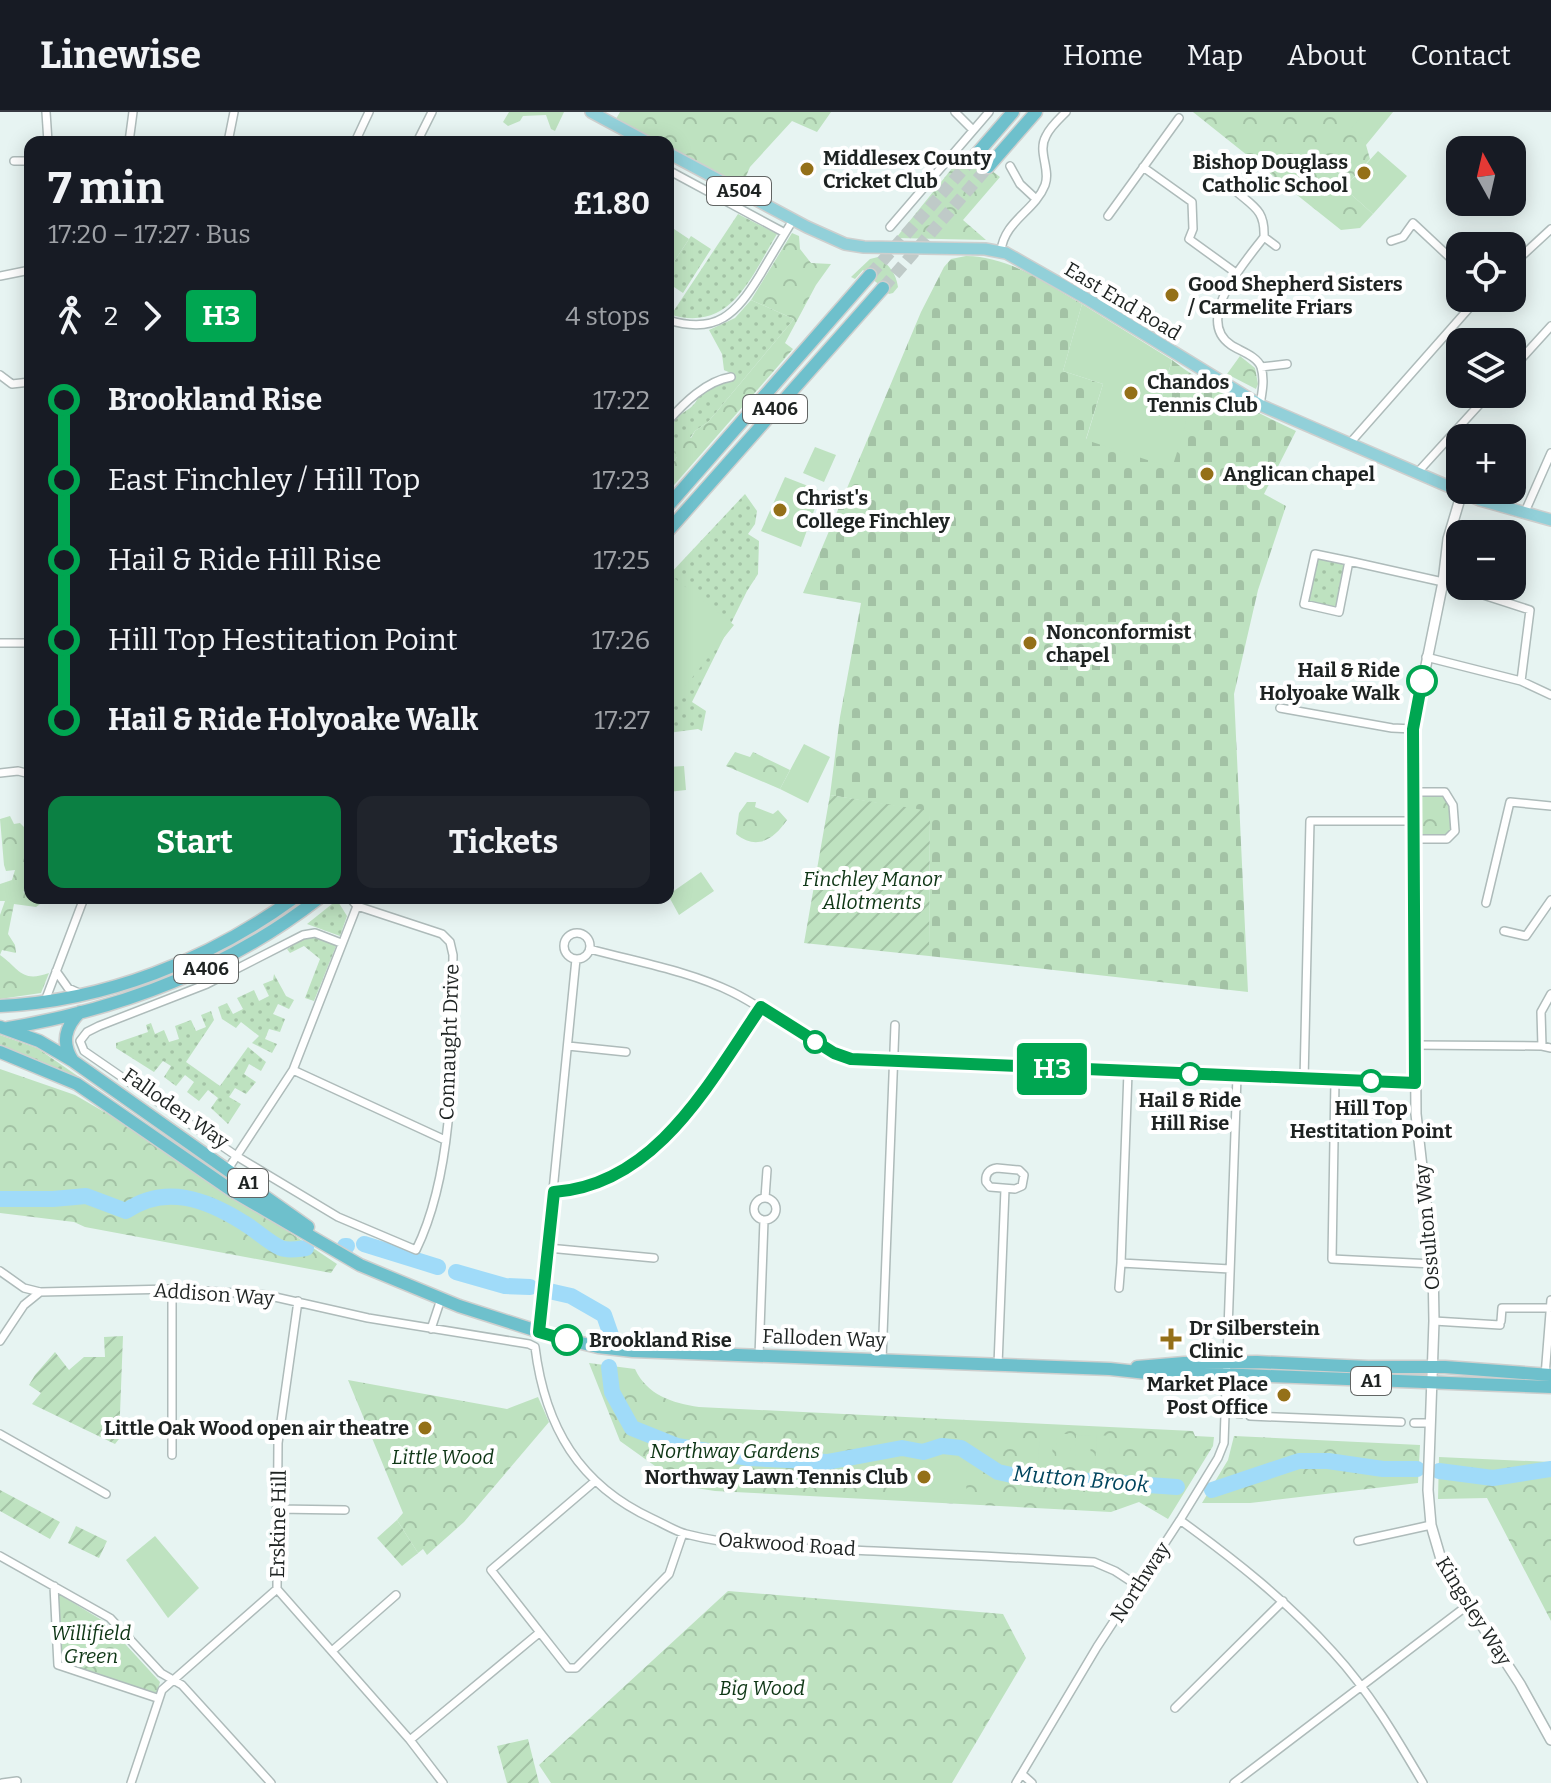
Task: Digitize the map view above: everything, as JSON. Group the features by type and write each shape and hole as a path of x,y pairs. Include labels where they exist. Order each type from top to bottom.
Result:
{"highway":[{"path":"974,157 1013,112"},
{"path":"988,167 1036,112"},
{"name":"A406","path":"674,499 870,275"},
{"name":"A406","path":"674,524 883,288"},
{"name":"A406","path":"0,1006 44,1002 129,982 237,936 285,904"},
{"name":"A406","path":"2,1028 80,1012 136,996 207,968 244,949 310,904"},
{"path":"73,1061 65,1038 70,1024 80,1012"},
{"name":"Falloden Way","path":"2,1028 39,1041 73,1061 360,1265"},
{"name":"Falloden Way","path":"0,1052 77,1084 220,1181 360,1265 441,1299 539,1332 598,1347 626,1351 1110,1369 1184,1363 1225,1369 1432,1375"},
{"path":"220,1181 228,1169"},
{"name":"A1","path":"1432,1375 1548,1381"}],"main road":[{"path":"591,112 635,136"},
{"name":"East End Road","path":"674,156 793,220 852,245 1001,251 1089,300 1260,405 1446,485"},
{"name":"East End Road","path":"1496,504 1551,520"}],"street":[{"path":"46,112 48,136"},
{"path":"130,136 133,112"},
{"path":"229,136 234,112"},
{"path":"358,136 369,112"},
{"path":"420,136 432,112"},
{"path":"955,112 973,130"},
{"path":"890,227 989,112"},
{"path":"1001,251 1004,234 1044,189 1047,175 1042,149 1044,138 1066,112"},
{"path":"1108,216 1179,118"},
{"path":"14,161 24,161"},
{"path":"1010,166 1020,184 1035,198"},
{"path":"1143,167 1192,202 1194,218 1189,239 1236,273"},
{"path":"674,173 785,233"},
{"path":"1238,193 1258,209 1265,222 1264,237 1236,273 1219,309 1217,326 1223,338 1254,358 1261,367 1263,384 1260,405"},
{"path":"674,322 703,326 726,318 743,302 793,220"},
{"path":"1391,241 1403,237 1413,223 1446,254"},
{"path":"1526,252 1551,229"},
{"path":"1264,237 1276,246"},
{"path":"0,276 24,271"},
{"path":"1350,443 1466,312"},
{"path":"1526,354 1551,326"},
{"path":"1261,367 1287,364"},
{"path":"0,375 12,384 24,383"},
{"path":"674,416 705,389 731,377"},
{"path":"1417,473 1476,408"},
{"path":"1524,514 1551,453"},
{"path":"1349,561 1339,612 1304,604 1315,554 1349,561 1443,582 1530,610 1521,681"},
{"name":"Ossulton Way","path":"1432,1375 1433,1264 1416,1120 1413,729 1446,556"},
{"path":"0,643 24,643"},
{"path":"1426,657 1521,681 1551,695"},
{"path":"1280,708 1413,729"},
{"path":"0,773 24,772"},
{"path":"1413,792 1445,792 1453,805 1455,831 1447,839 1413,839"},
{"path":"1486,903 1510,802 1551,806"},
{"path":"1304,1080 1310,821 1414,821"},
{"path":"1504,931 1526,936 1551,900"},
{"path":"44,1002 82,904"},
{"path":"228,1169 293,1070 357,906"},
{"name":"Connaught Drive","path":"238,1157 338,1217 416,1250 428,1225 445,1140 452,1078 453,955 450,942 442,934 357,906"},
{"path":"577,932 590,941 590,949 586,955 576,959 564,949 569,935 577,932"},
{"path":"238,1157 84,1051 80,1041 87,1032 99,1026 207,984 303,935 315,933 341,943"},
{"path":"590,949 707,981 761,1007 834,1053 851,1059 1415,1083"},
{"path":"539,1332 576,959"},
{"path":"56,971 68,988 84,994"},
{"path":"1542,1046 1541,1012 1551,994"},
{"path":"554,1192 579,1191 601,1184 649,1153 673,1129 710,1082 761,1007"},
{"path":"882,1360 895,1025"},
{"path":"1414,1045 1551,1048"},
{"path":"568,1046 626,1052"},
{"path":"293,1070 445,1140"},
{"path":"1119,1288 1128,1072"},
{"name":"Northway","path":"1016,1783 1097,1647 1218,1458 1224,1443 1237,1076"},
{"path":"1335,1080 1332,1259 1433,1264"},
{"path":"997,1168 1022,1172 1025,1179 1022,1186 1005,1189 988,1185 985,1178 988,1173 997,1168"},
{"path":"765,1198 767,1170"},
{"path":"998,1365 1005,1189"},
{"path":"765,1198 776,1207 773,1217 764,1220 756,1216 754,1209 757,1201 765,1198"},
{"path":"759,1356 764,1220"},
{"path":"548,1248 654,1258"},
{"path":"1121,1263 1230,1269"},
{"name":"Addison Way","path":"0,1271 24,1288 40,1292 172,1289 232,1292 298,1301 368,1318 516,1341 535,1347"},
{"path":"24,1288 24,1305"},
{"path":"172,1289 172,1455"},
{"path":"0,1341 24,1305 40,1292"},
{"path":"431,1329 441,1299"},
{"name":"Erskine Hill","path":"298,1301 278,1443 277,1589 410,1740 443,1783"},
{"path":"1434,1321 1501,1323 1502,1308 1550,1304 1548,1381"},
{"name":"Oakwood Road","path":"535,1347 542,1384 569,1451 594,1482 632,1510 683,1533 754,1546 1094,1562 1138,1586"},
{"name":"Kingsley Way","path":"1432,1375 1428,1482 1431,1525 1443,1566 1520,1684 1551,1740"},
{"path":"1225,1415 1236,1415"},
{"path":"1250,1416 1401,1422"},
{"path":"1414,1423 1430,1423"},
{"path":"0,1434 106,1494"},
{"path":"594,1482 491,1570 568,1668 576,1668 669,1574 683,1533"},
{"path":"276,1509 345,1510"},
{"path":"1180,1520 1283,1601 1334,1653 1361,1686 1421,1783"},
{"path":"1358,1541 1431,1525"},
{"path":"0,1556 110,1618 161,1673 182,1685 271,1783"},
{"path":"54,1586 58,1665 157,1698"},
{"path":"131,1783 157,1698 167,1684 277,1589"},
{"path":"332,1651 396,1595"},
{"path":"1175,1708 1283,1601"},
{"path":"1234,1783 1468,1605"},
{"path":"410,1740 539,1633"},
{"path":"1022,1774 1032,1783"},
{"path":"2,1783 17,1781"}],"green space":[{"path":"509,112 564,112 555,131 551,129 546,115 523,116 520,121 508,126 503,122"},
{"path":"620,112 831,112 817,132 792,121 750,167 741,188 674,155 674,136 636,136 613,124"},
{"path":"1193,112 1393,112 1366,145 1370,159 1344,188 1373,214 1360,228 1341,230"},
{"path":"1365,112 1390,112 1365,141 1351,129"},
{"path":"966,151 1000,177 963,220 986,240 896,238"},
{"path":"1378,151 1407,176 1373,214 1344,188"},
{"path":"738,214 777,234 747,284 723,309 708,316 690,318 674,315 674,310"},
{"path":"674,229 689,239 674,262"},
{"path":"792,233 799,236 800,249 811,263 831,264 785,343 793,349 674,485 674,461 677,457 674,443 682,436 691,438 708,422 794,319 751,300"},
{"path":"691,236 711,249 683,293 674,287 674,262"},
{"path":"966,256 1013,266 1082,304 1063,371 1103,384 1086,439 1160,402 1172,360 1232,399 1296,431 1264,494 1286,506 1258,590 1234,694 1248,992 929,956 930,812 830,795 840,717 861,603 803,593 921,312 944,267 951,259"},
{"path":"878,257 889,266 896,278 898,287 893,293 889,294 863,270 855,279 851,277 870,259"},
{"path":"751,300 794,319 708,422 695,431 674,461 674,420 698,397 722,381 734,380 733,374 724,370 722,354 709,330 735,318"},
{"name":"Chandos Tennis Club","path":"1082,304 1172,360 1160,401 1182,409 1186,424 1172,468 1086,440 1103,384 1063,371"},
{"path":"1240,356 1255,368 1256,389 1227,374"},
{"path":"815,447 836,455 824,482 803,473"},
{"path":"785,477 821,491 801,547 761,531"},
{"path":"745,494 757,511 755,524 748,534 759,541 758,574 692,702 706,711 702,731 674,732 674,570"},
{"path":"1315,554 1349,561 1339,612 1304,604"},
{"path":"674,578 734,625 674,700"},
{"path":"804,744 830,757 808,803 780,789"},
{"path":"735,752 750,757 753,752 790,770 780,789 726,766"},
{"path":"684,766 686,790 674,791 674,767"},
{"path":"1443,794 1449,801 1452,830 1444,835 1420,836 1419,795"},
{"name":"Finchley Manor Allotments","path":"830,795 930,811 929,956 804,943"},
{"path":"747,802 756,802 755,807 773,814 778,810 787,820 771,837 758,842 744,839 736,834 739,813"},
{"path":"10,816 14,824 20,823 24,827 24,904 40,904 36,907 14,904 8,934 16,953 2,950 0,955 0,915 5,901 0,901 0,884 12,880 15,870 6,871 4,865 0,819"},
{"path":"701,872 714,891 679,915 673,904 674,891"},
{"path":"332,904 340,904 347,916 340,936 307,924"},
{"path":"317,936 336,946 314,1001 305,998 320,959 304,946 290,953 287,949 305,938"},
{"path":"0,955 26,975 49,973 41,993 0,999"},
{"path":"274,974 286,996 294,1000 289,1009 278,1004 273,1014 285,1019 280,1032 269,1029 265,1039 277,1044 272,1053 252,1043 259,1036 241,1022 236,1028 222,1019 218,1007 227,1003 233,1014 243,1009 237,998 254,990 259,1001 269,996 263,984 273,980"},
{"path":"211,1011 214,1020 186,1062 220,1086 248,1047 266,1062 261,1071 249,1064 244,1074 256,1082 246,1094 235,1088 229,1097 241,1104 228,1124 211,1108 218,1098 208,1090 199,1101 187,1092 194,1082 185,1075 176,1086 164,1077 171,1066 163,1061 154,1072 116,1048 116,1043 148,1032 146,1025 151,1023 155,1034 164,1030 169,1042 179,1039 175,1026 191,1020 196,1031 206,1027 201,1015"},
{"path":"0,1035 37,1048 98,1090 62,1070 0,1047"},
{"path":"0,1069 75,1095 144,1135 337,1264 331,1273 85,1227 74,1222 0,1213"},
{"path":"123,1336 119,1439 115,1444 32,1404 41,1393 29,1385 55,1352 69,1370 84,1357 105,1357 104,1337"},
{"name":"Northway Gardens","path":"589,1363 635,1369 646,1385 661,1396 699,1407 1193,1431 1195,1436 1214,1437 1213,1446 1168,1519 1139,1502 1111,1512 715,1491 683,1486 620,1441"},
{"name":"Little Wood","path":"348,1380 507,1409 538,1397 549,1422 464,1522 427,1555 423,1549 418,1553 397,1520 403,1513"},
{"path":"1040,1433 1053,1433 1052,1464 1038,1463"},
{"path":"1057,1434 1071,1434 1070,1465 1056,1464"},
{"path":"1076,1435 1091,1436 1090,1465 1075,1465"},
{"path":"1097,1435 1110,1436 1109,1465 1095,1465"},
{"path":"1234,1436 1420,1445 1418,1483 1250,1503 1202,1503 1228,1460"},
{"name":"Northway Lawn Tennis Club","path":"888,1457 967,1460 966,1500 886,1496 887,1485 881,1484 881,1470 888,1470"},
{"path":"1439,1457 1551,1462 1551,1621 1487,1498 1438,1499"},
{"path":"0,1490 60,1522 50,1539 0,1511"},
{"path":"397,1520 418,1553 402,1566 377,1538"},
{"path":"76,1526 107,1541 99,1558 68,1543"},
{"path":"155,1536 199,1588 168,1618 126,1560"},
{"name":"Big Wood","path":"728,1591 1003,1614 1026,1658 952,1783 551,1783 539,1765"},
{"name":"Willifield Green","path":"57,1593 105,1622 160,1682 157,1693 59,1663"},
{"path":"528,1739 539,1783 507,1783 497,1746"}],"waterway":[{"name":"Mutton Brook","path":"0,1199 86,1196 126,1211 156,1198 185,1198 230,1214 281,1248 306,1248"},
{"name":"Mutton Brook","path":"364,1244 438,1267"},
{"name":"Mutton Brook","path":"456,1272 505,1286 530,1287"},
{"name":"Mutton Brook","path":"549,1291 571,1296 604,1315 612,1338"},
{"name":"Mutton Brook","path":"609,1367 612,1392 632,1428 677,1446 749,1458 827,1462 902,1448 923,1452 942,1446 961,1448 998,1472 1016,1476 1177,1487"},
{"name":"Mutton Brook","path":"1212,1490 1299,1461 1417,1469"},
{"name":"Mutton Brook","path":"1439,1471 1493,1478 1551,1469"}],"tunnel":[{"path":"870,275 974,157"},
{"path":"883,288 988,167"},
{"path":"1236,1415 1250,1416"}],"bus line":[{"name":"H3","path":"567,1340 539,1332 554,1192 579,1191 601,1184 649,1153 673,1129 710,1082 761,1007 814,1042 851,1059 1415,1083 1413,729 1422,681"}],"place":[{"name":"Middlesex County Cricket Club","path":"807,169"},
{"name":"Bishop Douglass Catholic School","path":"1364,173"},
{"name":"Good Shepherd Sisters / Carmelite Friars","path":"1172,295"},
{"name":"Chandos Tennis Club","path":"1131,393"},
{"name":"Anglican chapel","path":"1207,474"},
{"name":"Christ's College Finchley","path":"780,510"},
{"name":"Nonconformist chapel","path":"1030,643"},
{"name":"Hail & Ride Holyoake Walk","path":"1422,681"},
{"name":"Hail & Ride Hill Rise","path":"1190,1074"},
{"name":"Hill Top Hestitation Point","path":"1371,1081"},
{"name":"Dr Silberstein Clinic","path":"1171,1339"},
{"name":"Brookland Rise","path":"567,1340"},
{"name":"Market Place Post Office","path":"1284,1395"},
{"name":"Little Oak Wood open air theatre","path":"425,1428"},
{"name":"Northway Lawn Tennis Club","path":"924,1477"}]}
